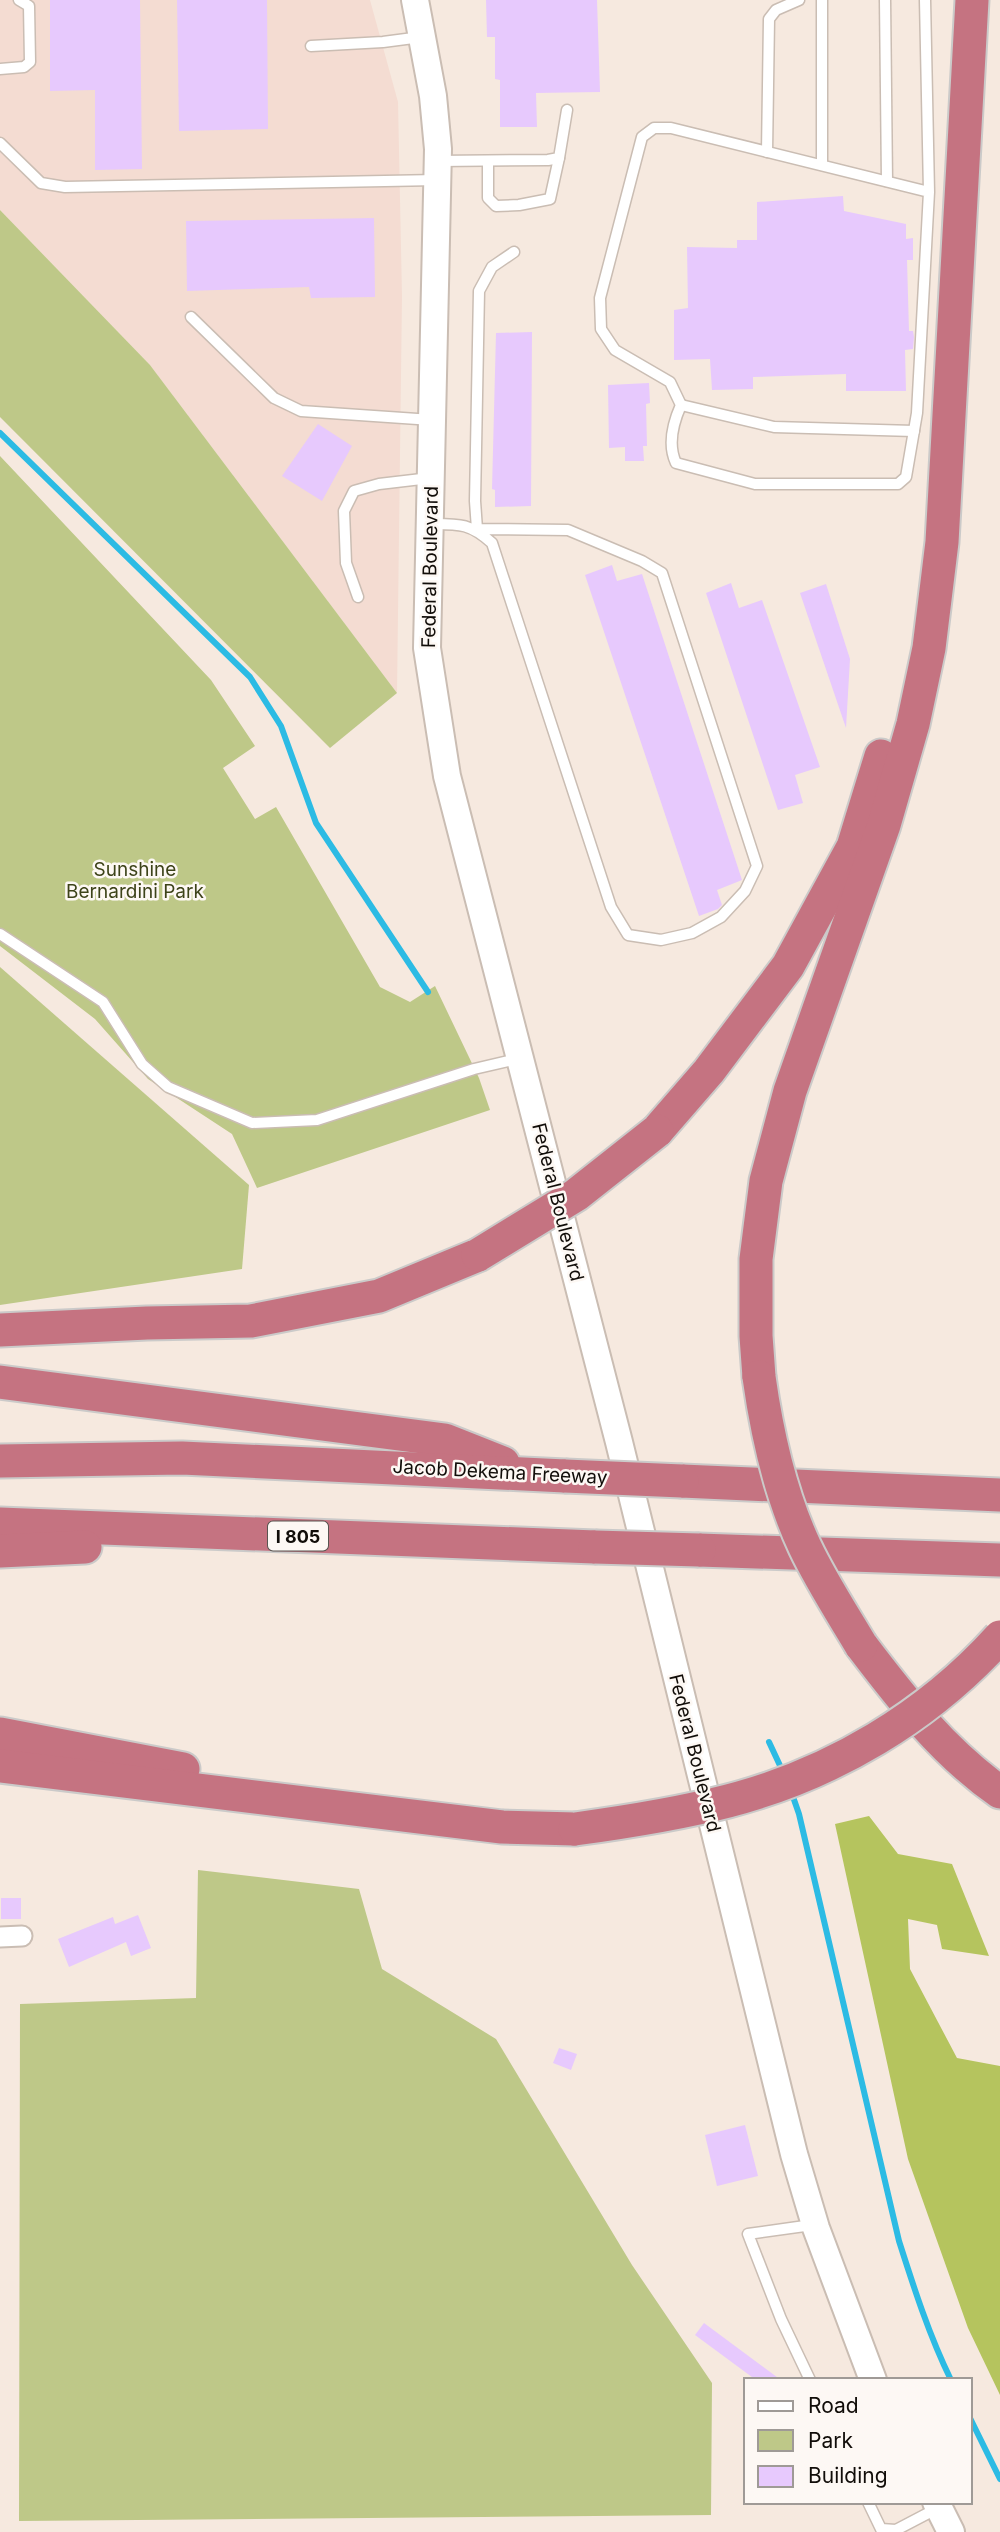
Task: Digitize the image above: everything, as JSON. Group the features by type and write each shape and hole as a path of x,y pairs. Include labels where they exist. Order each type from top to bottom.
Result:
{"highway":[{"path":"972,0 942,542 929,648 913,724 863,887 790,1091 766,1181 756,1259 755,1336 759,1377 771,1441 786,1497 805,1546 861,1645 923,1723 955,1755 1000,1792"},
{"path":"0,1330 251,1321 379,1296 478,1255 576,1195 657,1131 709,1071 788,966 853,847 914,649 942,542"},
{"path":"0,1382 445,1440 532,1473"},
{"name":"Jacob Dekema Freeway","path":"0,1461 182,1458 1000,1495"},
{"name":"I 805","path":"0,1524 1000,1560"},
{"path":"0,1551 324,1536"},
{"path":"0,1766 502,1828 575,1829 728,1801 818,1770 875,1740 951,1686 1000,1637"},
{"path":"0,1734 441,1819"}],"main road":[{"name":"Federal Boulevard","path":"415,0 433,96 437,171 427,648 447,776 521,1059 794,2154 815,2224 872,2378"},
{"path":"937,2505 951,2532"}],"street":[{"path":"0,1937 22,1936"}],"lane":[{"path":"0,69 24,67 30,62 29,6 19,0"},
{"path":"767,152 769,19 776,10 799,0"},
{"path":"822,0 822,165"},
{"path":"885,0 887,181"},
{"path":"681,405 675,418 670,450 676,463 755,484 898,484 906,477 914,431 929,192 925,0"},
{"path":"311,46 422,37"},
{"path":"488,161 488,198 496,206 550,199 567,110"},
{"path":"681,405 670,382 615,351 601,329 600,298 642,137 654,128 671,128 929,192"},
{"path":"0,143 41,183 65,187 437,171 488,161 559,158"},
{"path":"430,524 460,524 477,529 568,530 642,561 662,573 757,866 745,891 721,917 692,933 660,940 628,935 611,907 492,543 477,529 475,501 479,291 492,267 514,252"},
{"path":"191,317 274,398 301,411 432,420"},
{"path":"681,405 774,427 914,431"},
{"path":"358,597 346,563 345,550 344,512 354,491 379,484 431,478"},
{"path":"0,934 103,1002 142,1064 168,1087 252,1123 317,1120 474,1069 521,1059"},
{"path":"809,2378 781,2319 748,2234 815,2224"},
{"path":"869,2504 881,2529 895,2530 937,2505"}],"shaded area":[{"path":"0,0 370,0 398,102 402,296 397,693 150,365 0,210"}],"green space":[{"path":"0,210 150,365 397,693 330,748 0,417"},
{"name":"Sunshine Bernardini Park","path":"0,456 211,680 255,746 223,768 255,819 276,807 380,987 410,1002 435,986 479,1078 490,1110 257,1188 232,1134 148,1079 95,1019 0,946"},
{"path":"0,967 249,1185 242,1269 0,1305"},
{"path":"869,1816 898,1854 952,1864 989,1956 942,1949 937,1925 908,1919 910,1969 957,2058 1000,2066 1000,2395 968,2328 908,2159 835,1824"},
{"path":"198,1870 359,1889 382,1969 496,2039 632,2265 712,2383 711,2515 19,2521 20,2004 196,1998"}],"building":[{"path":"50,0 140,0 142,169 95,170 95,90 50,91"},
{"path":"177,0 267,0 268,129 179,131"},
{"path":"486,0 597,0 600,92 536,93 537,127 500,127 500,80 495,79 495,37 487,37"},
{"path":"843,196 844,211 906,224 906,239 913,238 913,260 907,260 909,331 913,331 914,337 913,349 905,350 906,391 846,391 846,374 753,377 753,389 712,390 710,359 674,360 674,310 688,308 687,247 737,248 737,240 757,240 757,202"},
{"path":"374,218 375,297 311,298 309,287 187,291 186,221"},
{"path":"532,332 531,506 495,507 495,490 492,489 496,333"},
{"path":"649,383 650,403 646,404 647,446 643,446 644,461 625,461 625,447 609,448 608,385"},
{"path":"318,424 352,446 322,501 282,476"},
{"path":"612,565 617,581 642,574 742,880 717,890 722,905 699,916 585,575"},
{"path":"731,583 739,608 762,600 820,767 795,775 803,803 778,810 706,593"},
{"path":"826,584 850,659 846,728 800,593"},
{"path":"1,1898 21,1898 21,1919 1,1919"},
{"path":"138,1915 151,1948 131,1956 126,1942 69,1967 58,1939 113,1917 115,1924"},
{"path":"559,2048 577,2054 571,2070 553,2063"},
{"path":"745,2125 758,2176 717,2186 705,2135"},
{"path":"704,2323 778,2378 753,2378 695,2335"}],"waterway":[{"path":"0,433 250,677 281,726 316,823 428,992"},
{"path":"769,1742 783,1772"},
{"path":"791,1791 799,1814 899,2241 929,2329 950,2378"},
{"path":"972,2422 1000,2479"}]}
